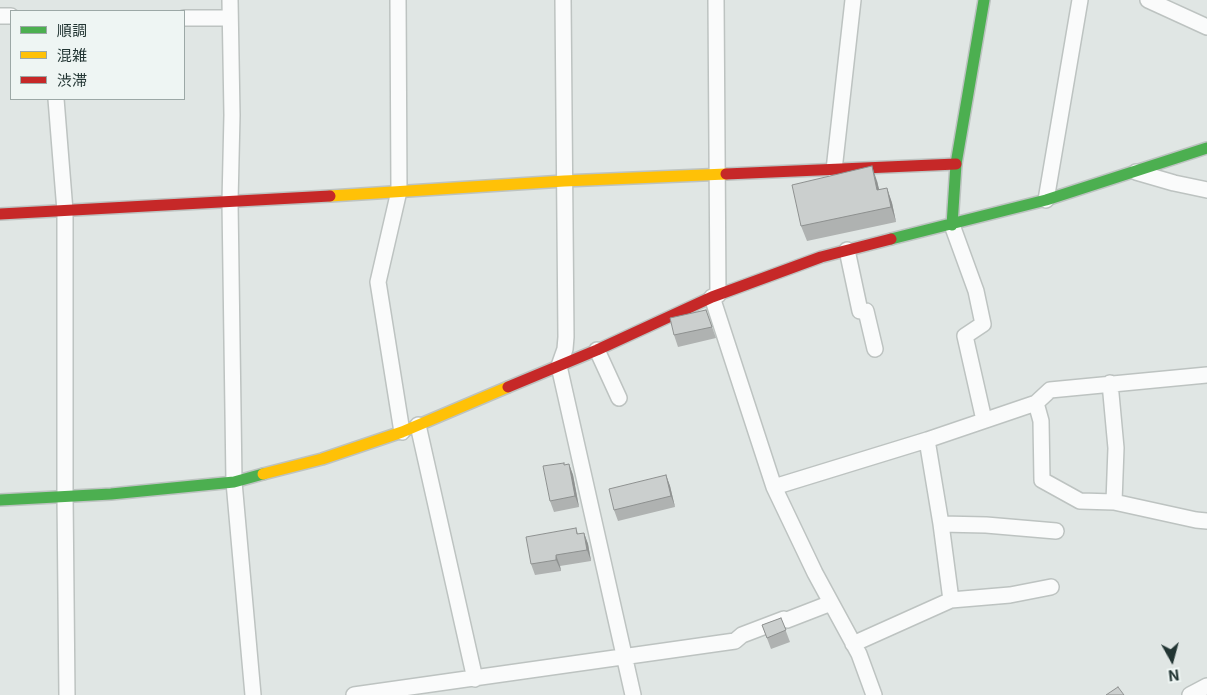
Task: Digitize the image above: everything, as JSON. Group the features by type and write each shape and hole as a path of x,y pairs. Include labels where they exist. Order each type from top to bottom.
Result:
{"street":[{"path":"230,0 232,115 230,202 234,482 253,695"},
{"path":"398,0 399,191 378,282 402,432"},
{"path":"563,0 566,337 565,348 559,366 633,695"},
{"path":"716,0 717,175 715,296 774,487 831,603 859,654 874,695"},
{"path":"834,170 853,0"},
{"path":"984,0 956,164 952,225 976,291 983,324 965,336 984,420"},
{"path":"1046,200 1080,0"},
{"path":"1148,0 1207,27"},
{"path":"185,18 230,18"},
{"path":"56,100 65,211 67,695"},
{"path":"0,500 111,494 234,482 322,459 402,432 598,350 715,296 822,257 1046,200 1207,148"},
{"path":"0,214 564,181 956,164"},
{"path":"1136,172 1207,190"},
{"path":"847,250 860,311 866,311 875,349"},
{"path":"598,350 619,398"},
{"path":"774,487 927,440 1036,402 1050,390 1207,375"},
{"path":"1110,383 1116,448 1114,502"},
{"path":"1036,402 1041,421 1042,480 1080,501 1114,502 1207,521"},
{"path":"418,425 475,679"},
{"path":"927,440 942,524 951,600"},
{"path":"942,524 986,525 1056,531"},
{"path":"853,644 951,600 1010,595 1051,587"},
{"path":"354,695 449,689 475,679 736,641 742,636 831,603"},
{"path":"1190,695 1207,686"}],"building":[{"path":"872,166 877,190 887,188 891,207 801,226 792,185"},
{"path":"706,310 712,327 674,335 670,318"},
{"path":"564,463 564,465 569,464 575,496 550,501 543,466"},
{"path":"666,475 671,496 614,510 609,489"},
{"path":"576,528 577,534 584,533 587,550 556,555 556,560 531,564 526,537"},
{"path":"781,618 786,630 767,638 762,625"},
{"path":"1118,687 1124,695 1106,695"}],"traffic: fast":[{"path":"952,225 956,164 984,0"},
{"path":"891,239 1046,200 1207,148"},
{"path":"0,500 111,494 234,482 263,474"}],"traffic: slow":[{"path":"330,196 564,181 726,174"},
{"path":"263,474 322,459 402,432 508,387"}],"traffic: jam":[{"path":"726,174 956,164"},
{"path":"0,214 330,196"},
{"path":"508,387 597,350 712,297 821,257 891,239"}]}
